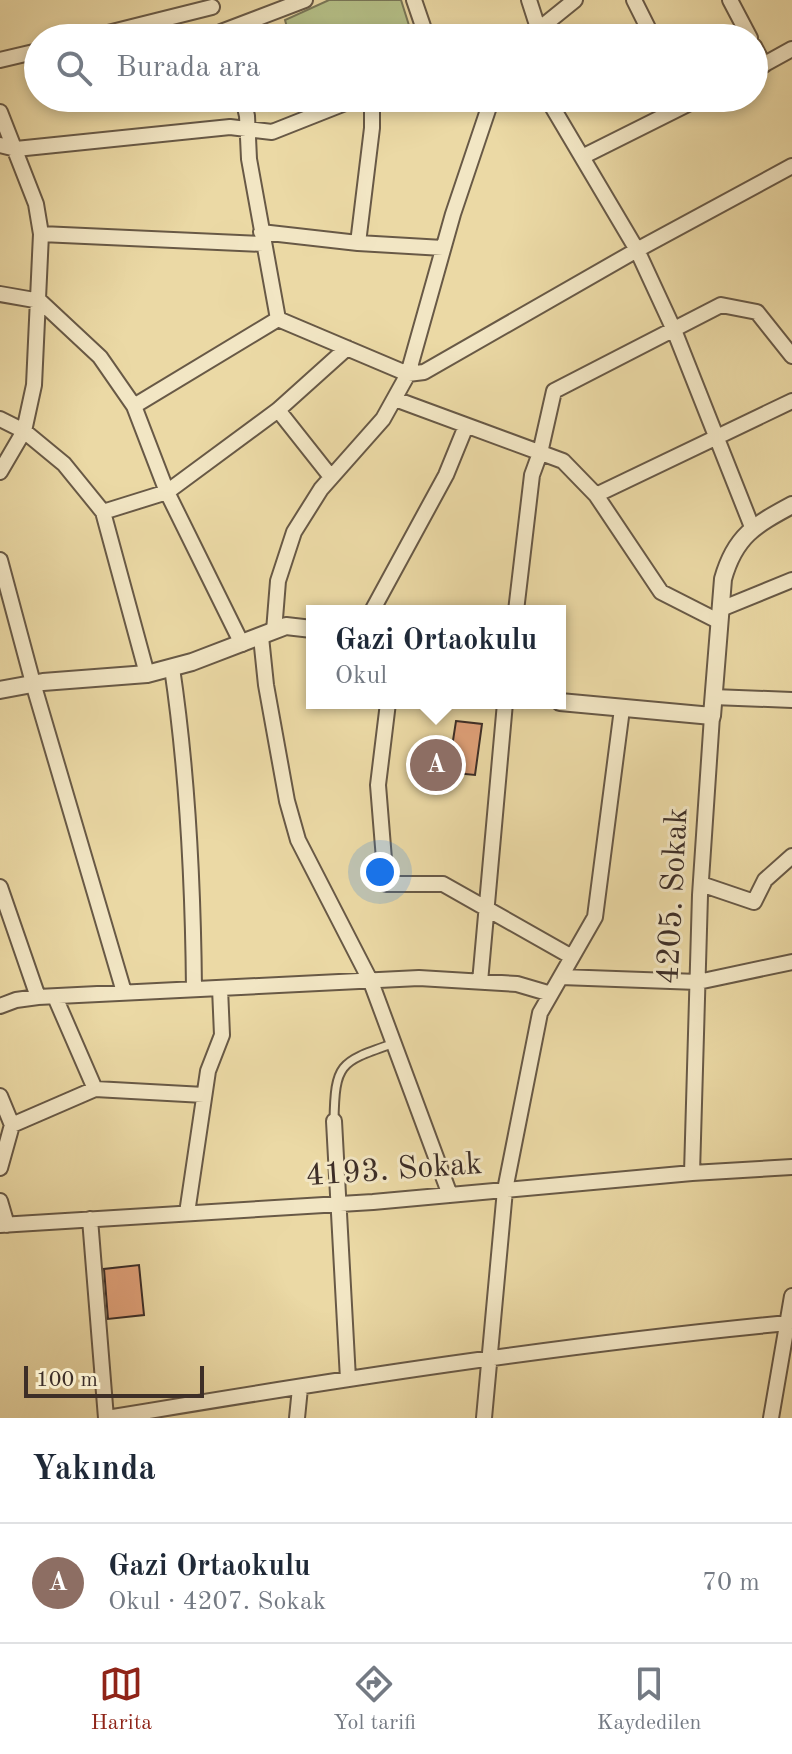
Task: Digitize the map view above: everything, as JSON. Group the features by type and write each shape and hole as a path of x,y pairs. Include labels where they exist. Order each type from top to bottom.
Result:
{"street":[{"path":"248,24 305,0"},
{"path":"414,0 422,24"},
{"path":"529,0 532,24"},
{"path":"544,24 575,0"},
{"path":"634,0 646,24"},
{"path":"730,0 743,24"},
{"path":"138,24 212,3 219,24"},
{"path":"768,62 792,49"},
{"path":"0,60 24,54"},
{"path":"0,112 36,204 41,234 35,372 24,431 0,472"},
{"path":"245,112 249,159 278,319"},
{"path":"0,145 16,149 230,127 263,132 281,130 324,112"},
{"path":"358,243 372,112"},
{"path":"450,1195 371,982 326,900 298,840 287,801 266,685 278,581 284,557 307,507 370,435 408,374 443,248 487,112"},
{"path":"556,112 637,250 674,330 752,527 792,505"},
{"path":"584,156 668,112"},
{"path":"278,319 408,374 424,372 637,250 792,166"},
{"path":"41,234 262,238 443,248"},
{"path":"0,294 40,301 100,357 134,406 167,492 242,644"},
{"path":"517,605 532,475 554,391 721,305 757,312 792,356"},
{"path":"134,406 278,319"},
{"path":"103,512 167,492 278,410 347,348"},
{"path":"395,399 563,461 596,495 661,592 720,615 792,580"},
{"path":"596,495 792,401"},
{"path":"278,410 331,477"},
{"path":"0,419 24,431 64,464 103,512 147,674"},
{"path":"375,605 446,475 466,426"},
{"name":"4205. Sokak","path":"692,1173 701,884 723,579 728,561 752,527"},
{"path":"0,560 124,992"},
{"path":"0,690 33,683 147,674 274,631 306,629"},
{"path":"172,668 184,746 192,860 194,989"},
{"path":"713,697 792,700"},
{"path":"566,703 712,716"},
{"path":"387,709 378,785 386,884 443,884 572,957"},
{"path":"480,982 504,709"},
{"path":"484,1418 505,1190 540,1013 595,917 622,709"},
{"path":"701,884 754,902 765,880 792,856"},
{"path":"0,887 38,997"},
{"path":"561,977 698,982 792,962"},
{"path":"0,1006 38,997 419,978 517,984 551,994"},
{"path":"187,1213 208,1071 222,1035 220,988"},
{"path":"55,997 95,1089"},
{"path":"12,1125 95,1089 204,1095"},
{"path":"0,1096 12,1125 0,1168"},
{"path":"334,1121 336,1204 348,1379"},
{"name":"4193. Sokak","path":"4,1225 336,1204 792,1167"},
{"path":"0,1201 4,1225"},
{"path":"90,1219 107,1418 162,1413 489,1357 788,1323"},
{"path":"771,1418 792,1296"},
{"path":"297,1418 300,1388"}],"lane":[{"path":"334,1121 335,1083 346,1064 354,1057 392,1044"}],"green space":[{"path":"329,0 401,0 409,24 286,24 285,20"}],"building":[{"path":"456,721 482,724 475,775 445,772 448,746 452,747"},
{"path":"139,1265 144,1315 108,1319 104,1269"}],"place":[{"name":"Gazi Ortaokulu","path":"436,765"}]}
